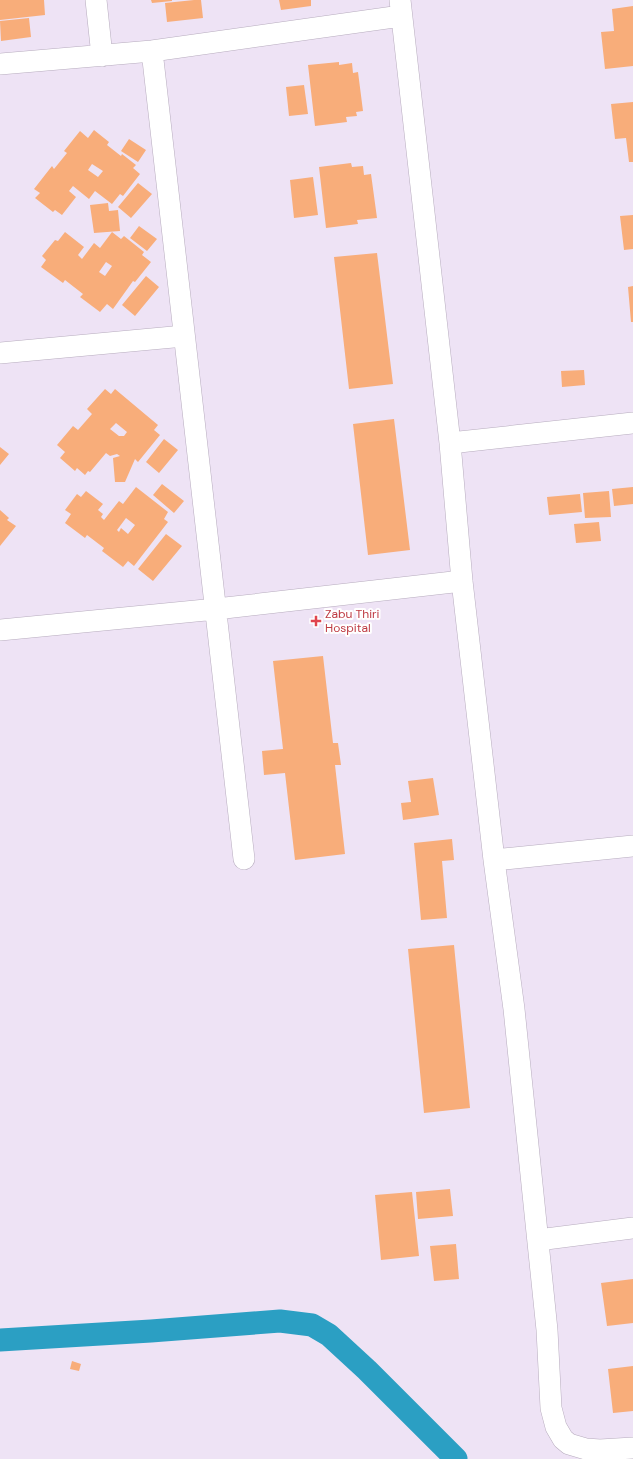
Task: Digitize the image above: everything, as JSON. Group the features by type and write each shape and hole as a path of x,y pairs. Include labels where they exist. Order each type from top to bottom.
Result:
{"street":[{"path":"96,0 102,56"},
{"path":"0,64 152,52 400,8 450,443 462,581 494,860 514,1009 547,1330 551,1408 556,1428 562,1438 569,1444 577,1447 600,1450 633,1448"},
{"path":"152,52 244,859"},
{"path":"0,353 184,336"},
{"path":"450,443 633,423"},
{"path":"0,630 216,609 462,581"},
{"path":"494,860 633,846"},
{"path":"538,1240 633,1228"}],"building":[{"path":"0,0 44,0 45,15 0,20"},
{"path":"151,0 172,0 172,1 152,3"},
{"path":"201,0 203,18 167,22 165,3"},
{"path":"279,0 311,0 311,6 281,10"},
{"path":"633,6 633,66 605,69 601,32 614,31 612,9"},
{"path":"29,18 31,37 1,41 0,21"},
{"path":"339,62 339,65 352,63 353,73 358,72 363,111 356,112 357,116 346,117 347,122 315,126 308,65"},
{"path":"304,85 308,114 289,116 286,87"},
{"path":"633,102 633,162 629,162 626,138 615,139 611,104"},
{"path":"94,130 109,142 107,145 136,165 133,168 140,174 123,196 120,194 112,204 95,191 89,199 73,186 69,191 76,197 62,215 55,210 53,212 35,198 40,193 34,189 52,166 54,169 67,153 64,151 80,131 88,138","holes":["92,164 103,171 98,177 88,170"]},
{"path":"129,139 146,150 138,162 121,151"},
{"path":"351,163 352,167 363,166 364,175 371,174 377,218 357,220 358,224 326,228 319,167"},
{"path":"313,177 318,215 294,218 290,180"},
{"path":"138,183 152,194 131,218 118,207"},
{"path":"108,203 109,211 118,210 120,231 94,233 90,205"},
{"path":"633,215 633,249 624,250 620,216"},
{"path":"139,226 157,239 147,251 130,238"},
{"path":"65,232 84,247 78,255 82,259 94,243 100,248 112,232 121,239 124,236 144,252 142,255 151,262 135,282 133,281 113,309 107,304 100,312 80,297 83,294 65,280 63,283 41,267 46,260 42,256 55,240 58,241","holes":["106,262 112,266 105,276 99,272"]},
{"path":"377,253 393,384 349,389 334,257"},
{"path":"146,276 159,287 135,316 122,305"},
{"path":"633,286 633,322 631,322 628,287"},
{"path":"584,370 585,385 562,387 561,371"},
{"path":"105,389 111,394 115,389 158,425 154,430 160,435 138,462 135,459 125,482 115,482 113,458 120,456 117,454 110,456 106,453 90,472 88,471 85,475 77,468 75,471 60,458 65,452 57,445 73,426 78,430 92,414 87,409","holes":["116,423 127,432 124,436 119,436 110,429"]},
{"path":"394,419 410,550 368,555 353,424"},
{"path":"164,439 178,450 159,473 146,462"},
{"path":"0,447 9,454 0,465"},
{"path":"162,484 184,501 174,513 153,495"},
{"path":"136,487 168,512 164,519 168,522 134,566 128,561 123,567 102,551 104,548 87,535 85,538 65,523 71,514 65,510 77,494 81,497 86,491 103,504 98,510 103,514 101,517 104,520 119,501 123,504","holes":["126,518 135,525 128,534 121,528 119,532 117,530"]},
{"path":"633,487 633,504 614,506 612,489"},
{"path":"609,491 611,517 585,518 583,493"},
{"path":"580,494 582,512 549,515 547,497"},
{"path":"0,510 9,518 7,520 16,526 0,546"},
{"path":"599,522 601,541 576,543 574,524"},
{"path":"166,534 182,546 153,581 138,569"},
{"path":"323,656 333,743 338,743 341,765 335,765 345,854 295,860 285,773 264,775 262,751 283,749 273,661"},
{"path":"433,778 439,815 403,820 401,803 411,802 408,781"},
{"path":"452,839 454,860 442,861 447,918 421,920 414,843"},
{"path":"454,945 470,1108 424,1113 408,949"},
{"path":"450,1189 453,1216 418,1219 416,1192"},
{"path":"412,1192 419,1256 381,1260 375,1195"},
{"path":"456,1244 459,1279 434,1281 430,1246"},
{"path":"633,1279 633,1323 607,1326 601,1283"},
{"path":"72,1361 81,1364 79,1371 70,1369"},
{"path":"633,1366 633,1411 613,1413 608,1369"}],"waterway":[{"path":"0,1340 151,1331 280,1321 312,1325 329,1335 367,1370 456,1459"}],"place":[{"name":"Zabu Thiri Hospital","path":"316,621"}]}
